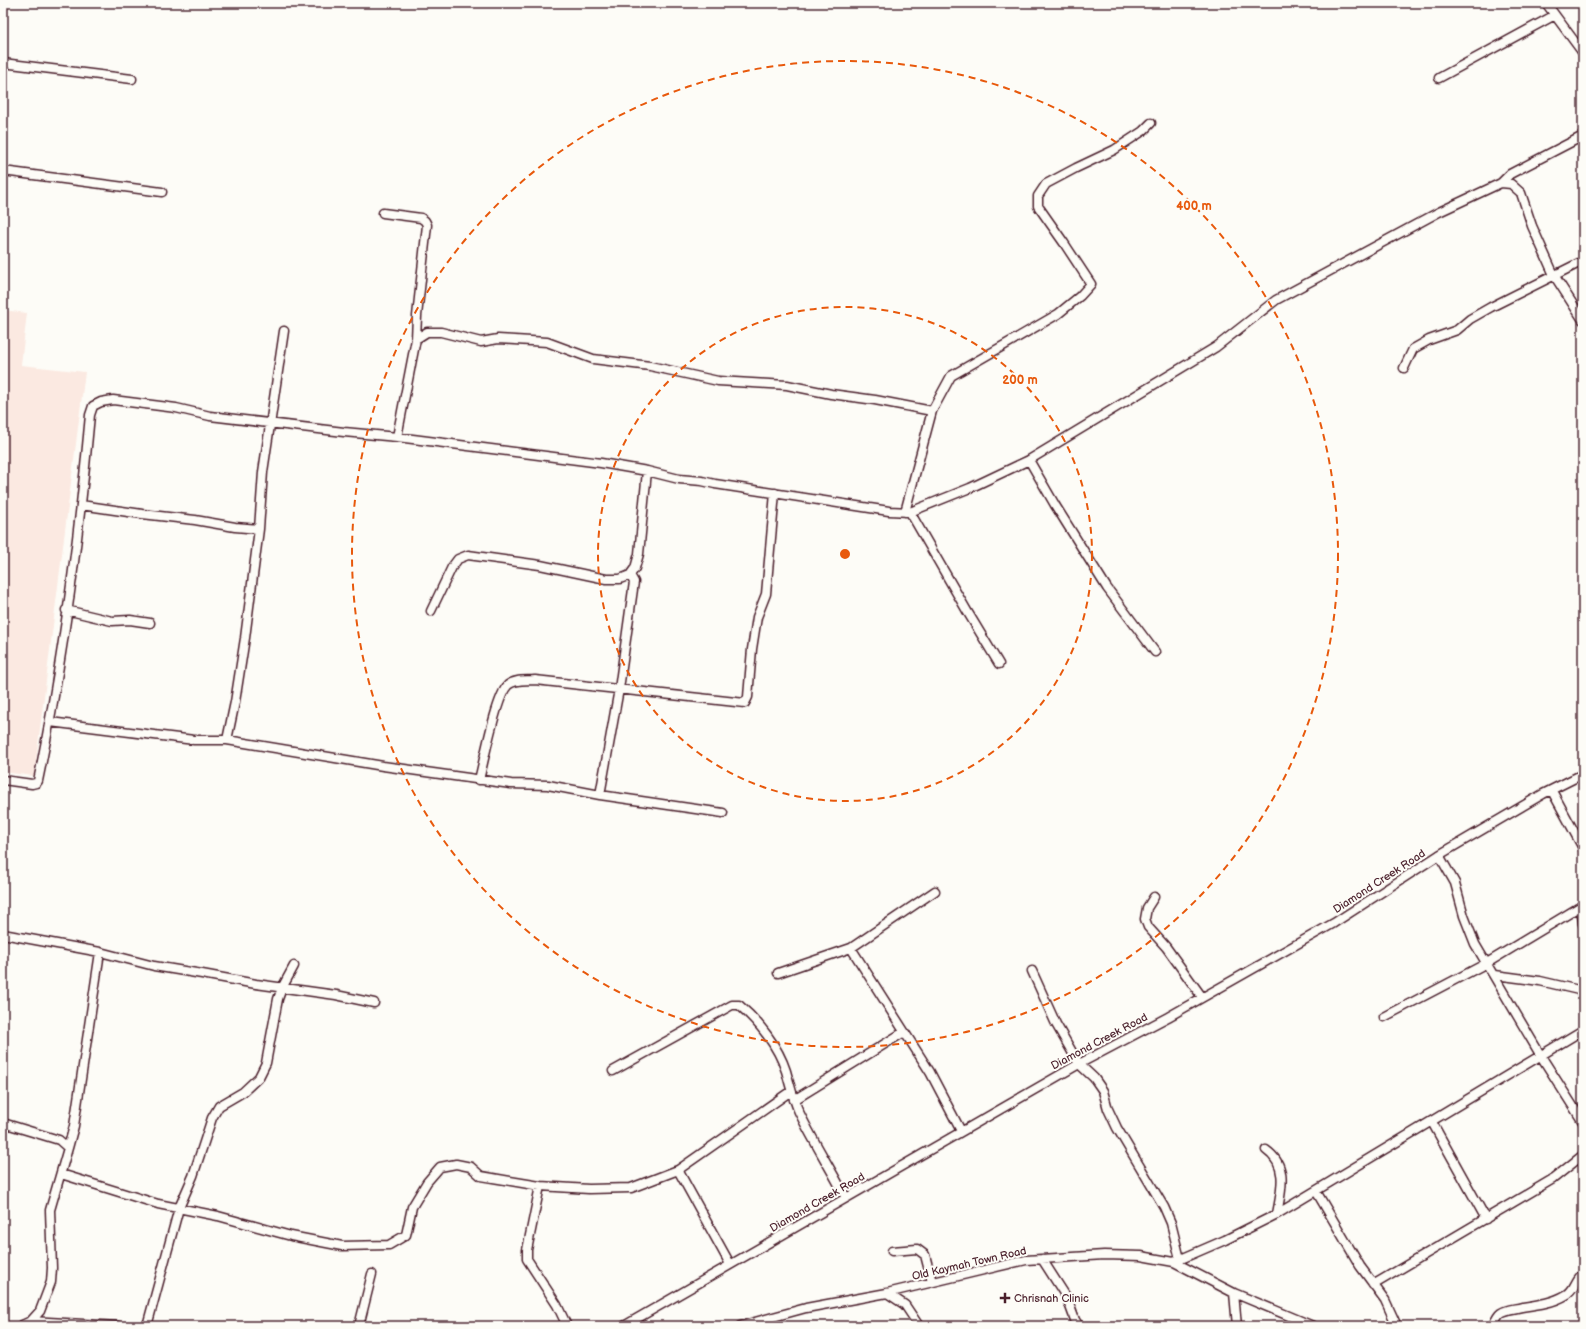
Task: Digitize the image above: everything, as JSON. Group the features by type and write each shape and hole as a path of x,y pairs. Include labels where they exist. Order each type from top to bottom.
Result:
{"street":[{"path":"1546,3 1583,53"},
{"path":"1439,78 1555,15"},
{"path":"3,63 132,79"},
{"path":"999,664 908,512 932,411 951,376 1058,314 1087,290 1091,284 1064,242 1038,206 1038,196 1046,184 1114,150 1143,131 1151,123"},
{"path":"3,780 32,784 38,781 50,722 82,505 90,415 94,406 101,402 113,400 176,408 210,416 397,436 601,463 647,471 679,479 702,481 889,511 908,512 936,503 1029,460 1216,347 1276,300 1439,212 1501,183 1510,174 1583,136"},
{"path":"3,172 162,192"},
{"path":"1501,183 1511,184 1521,193 1532,226 1554,275 1583,320"},
{"path":"383,213 421,218 427,225 416,316 416,339 397,436"},
{"path":"1404,368 1414,349 1429,340 1457,330 1470,319 1491,307 1583,261"},
{"path":"227,740 235,702 245,638 259,529 262,472 284,331"},
{"path":"416,339 427,332 441,332 481,342 498,339 547,342 593,359 650,366 718,381 787,385 932,411"},
{"path":"1029,460 1107,588 1155,652"},
{"path":"431,611 452,566 458,559 468,555 540,565 606,579 620,579 630,575 635,568 639,554 647,471"},
{"path":"479,780 498,701 507,686 516,681 535,680 745,703 748,697 752,649 757,617 766,594 775,493"},
{"path":"82,505 195,520 235,527 259,529"},
{"path":"600,795 619,690 634,582 630,575"},
{"path":"66,610 108,620 130,620 150,623"},
{"path":"50,722 194,740 227,740 383,766 479,780 511,784 548,784 600,795 723,814"},
{"name":"Diamond Creek Road","path":"624,1326 1079,1064 1334,923 1439,855 1543,794 1552,791 1583,774"},
{"path":"1552,791 1583,848"},
{"path":"1439,855 1455,883 1464,916 1476,944 1541,1056 1583,1122"},
{"path":"778,973 851,948 935,890"},
{"path":"1154,897 1147,908 1145,919 1148,927 1166,947 1202,997"},
{"path":"1384,1017 1487,963 1582,906 1583,924"},
{"path":"3,934 100,952 154,966 282,988 336,995 374,1003"},
{"path":"851,948 930,1072 961,1131"},
{"path":"20,1326 31,1321 40,1311 51,1282 50,1210 76,1119 100,952"},
{"path":"147,1326 179,1208 193,1176 212,1118 220,1106 243,1092 259,1077 266,1063 272,1025 282,988 294,966"},
{"path":"1032,971 1056,1024 1079,1064 1094,1078 1103,1091 1108,1109 1117,1128 1164,1207 1172,1223 1177,1261 1225,1240 1277,1214 1541,1056 1582,1028"},
{"path":"1495,975 1540,981 1583,990"},
{"path":"614,1071 732,1005 739,1005 760,1026 776,1050 786,1071 794,1100 802,1119 846,1198"},
{"path":"794,1100 904,1032"},
{"path":"60,1174 158,1204 218,1216 291,1236 342,1246 389,1245 406,1235 412,1207 427,1182 440,1167 456,1164 471,1167 481,1176 540,1186 589,1189 631,1188 678,1170 791,1091"},
{"path":"1432,1122 1486,1219"},
{"path":"3,1123 59,1140 68,1148"},
{"path":"1266,1150 1273,1155 1282,1176 1277,1214"},
{"path":"1373,1285 1553,1179 1583,1155"},
{"path":"678,1170 730,1264"},
{"path":"540,1186 527,1250 527,1259 556,1305 567,1326"},
{"path":"1316,1191 1360,1266 1385,1300 1397,1326"},
{"path":"892,1251 917,1249 925,1255 932,1282"},
{"name":"Old Kaymah Town Road","path":"740,1326 806,1308 887,1293 1026,1260 1104,1255 1141,1256 1177,1261 1234,1293 1313,1326"},
{"path":"1042,1259 1067,1298 1075,1320 1079,1326"},
{"path":"359,1326 372,1274"},
{"path":"1493,1326 1500,1314 1507,1310 1540,1304 1567,1295 1572,1291 1579,1276 1583,1274"},
{"path":"887,1293 905,1305 919,1326"},
{"path":"1234,1293 1237,1326"},
{"path":"31,1321 118,1326"}],"shaded area":[{"path":"3,310 27,313 21,365 85,372 34,776 3,772"}],"place":[{"name":"Chrisnah Clinic","path":"1005,1298"}]}
